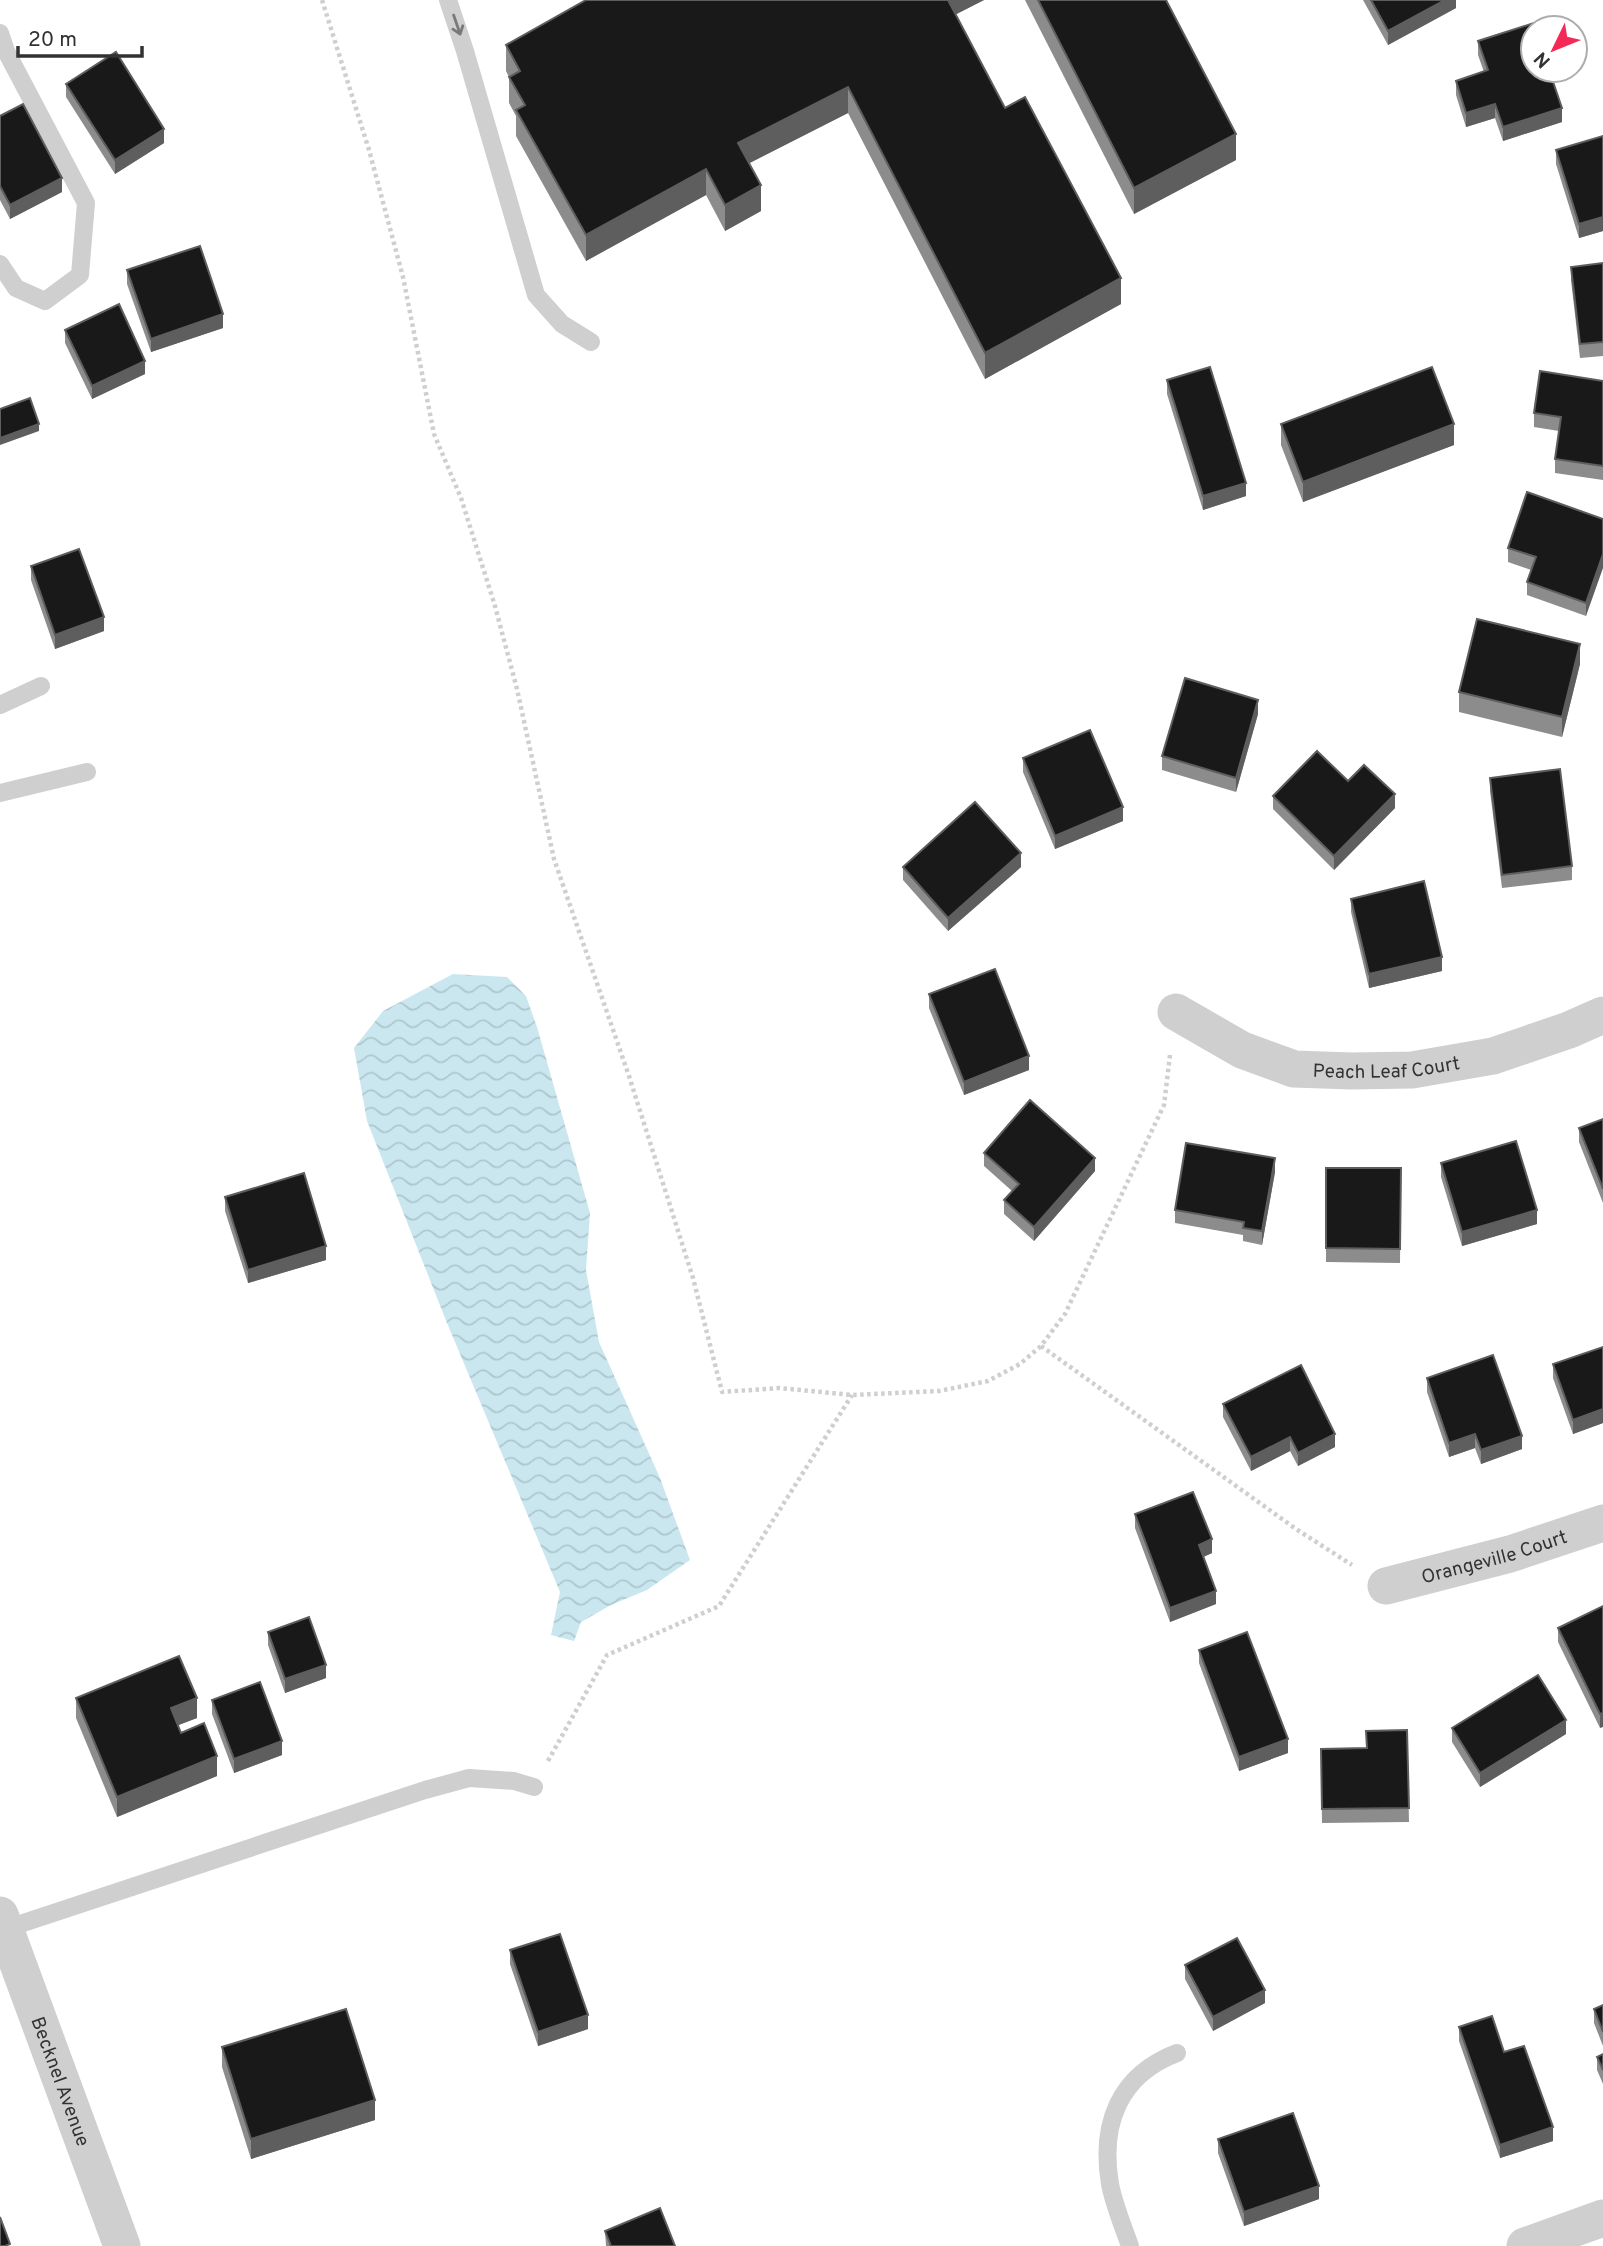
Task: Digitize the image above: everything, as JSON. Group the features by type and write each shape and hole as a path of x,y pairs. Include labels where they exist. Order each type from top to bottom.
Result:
{"street":[{"name":"Peach Leaf Court","path":"1176,1012 1242,1050 1294,1069 1352,1071 1412,1070 1493,1056 1569,1030 1603,1015"},
{"name":"Orangeville Court","path":"1386,1586 1510,1554 1603,1523"},
{"name":"Becknel Avenue","path":"2,1925 122,2246"},
{"path":"1525,2246 1603,2218"}],"lane":[{"path":"448,0 536,295 562,324 591,342"},
{"path":"0,33 6,51 86,204 80,275 45,301 16,288 0,264"},
{"path":"0,705 41,686"},
{"path":"0,793 87,772"},
{"path":"2,1925 469,1778 514,1781 534,1787"},
{"path":"1130,2246 1111,2187 1107,2160 1108,2133 1118,2101 1131,2085 1157,2061 1177,2053"}],"path":[{"path":"321,0 369,150 403,277 434,434 461,498 505,642 554,859 629,1076 689,1265 722,1392 779,1388 852,1395 939,1391 988,1381 1020,1364 1041,1346 1065,1314 1164,1105 1176,1012"},
{"path":"1041,1346 1296,1530 1386,1586"},
{"path":"534,1787 607,1656 719,1606 852,1395"}],"water":[{"path":"453,974 507,977 526,996 590,1213 586,1270 599,1342 660,1478 690,1560 647,1590 611,1605 581,1622 574,1641 551,1635 560,1592 447,1323 367,1121 354,1048 383,1011"}],"building":[{"path":"586,0 948,0 1005,108 1025,97 1121,278 985,353 848,87 738,143 761,185 725,205 706,169 586,235 516,110 525,105 509,77 520,71 506,45"},
{"path":"1038,0 1166,0 1236,134 1134,188"},
{"path":"1371,0 1445,0 1388,31"},
{"path":"1519,28 1519,84 1554,84 1562,108 1503,127 1495,104 1466,113 1456,81 1488,70 1478,41"},
{"path":"116,52 164,129 115,160 66,84"},
{"path":"23,104 62,178 10,205 0,186 0,116"},
{"path":"1603,136 1603,217 1579,224 1556,150"},
{"path":"200,246 223,314 151,339 127,270"},
{"path":"1603,263 1603,342 1580,344 1571,267"},
{"path":"119,304 145,361 92,386 65,330"},
{"path":"1210,367 1246,483 1203,496 1167,380"},
{"path":"1432,367 1454,424 1303,482 1281,424"},
{"path":"1540,371 1603,381 1603,466 1555,459 1561,417 1534,413"},
{"path":"30,398 39,424 0,438 0,409"},
{"path":"1527,492 1603,519 1603,554 1586,603 1527,582 1536,557 1508,548"},
{"path":"79,549 104,617 55,635 31,566"},
{"path":"1477,619 1580,644 1562,717 1459,692"},
{"path":"1185,678 1258,700 1236,778 1162,756"},
{"path":"1090,730 1123,807 1055,836 1023,758"},
{"path":"1317,751 1348,781 1364,765 1395,794 1334,856 1273,796"},
{"path":"1560,769 1572,866 1502,875 1490,778"},
{"path":"975,802 1021,853 948,918 903,867"},
{"path":"1424,881 1442,957 1369,974 1351,899"},
{"path":"995,969 1029,1056 964,1082 929,994"},
{"path":"1030,1100 1095,1158 1034,1227 1004,1200 1019,1184 984,1153"},
{"path":"1603,1119 1603,1189 1579,1128"},
{"path":"1516,1141 1537,1210 1462,1232 1441,1163"},
{"path":"1186,1143 1275,1158 1262,1231 1243,1228 1244,1222 1175,1210"},
{"path":"1326,1168 1401,1168 1400,1249 1326,1248"},
{"path":"304,1173 326,1246 248,1270 225,1197"},
{"path":"1603,1347 1603,1409 1573,1420 1553,1364"},
{"path":"1493,1355 1522,1436 1481,1450 1475,1434 1449,1443 1427,1378"},
{"path":"1301,1365 1335,1434 1298,1453 1290,1437 1251,1457 1223,1404"},
{"path":"1193,1492 1212,1539 1199,1545 1216,1591 1170,1608 1135,1514"},
{"path":"1603,1606 1603,1713 1600,1714 1558,1628"},
{"path":"309,1617 326,1665 285,1679 268,1632"},
{"path":"1247,1632 1288,1739 1239,1757 1199,1650"},
{"path":"179,1656 197,1698 171,1708 181,1733 204,1723 217,1756 117,1797 76,1698"},
{"path":"1538,1675 1566,1720 1480,1773 1452,1728"},
{"path":"260,1682 282,1741 234,1759 212,1700"},
{"path":"1407,1730 1409,1808 1322,1809 1321,1749 1367,1748 1366,1731"},
{"path":"560,1934 588,2015 538,2032 510,1950"},
{"path":"1237,1938 1265,1990 1213,2017 1185,1965"},
{"path":"1603,2005 1603,2032 1594,2009"},
{"path":"346,2009 375,2100 251,2139 222,2047"},
{"path":"1492,2016 1504,2052 1524,2046 1553,2127 1500,2145 1459,2027"},
{"path":"1603,2054 1603,2070 1597,2057"},
{"path":"1293,2113 1319,2186 1244,2212 1218,2139"},
{"path":"660,2208 675,2246 611,2246 605,2231"},
{"path":"0,2217 10,2244 5,2246 0,2246"}]}
